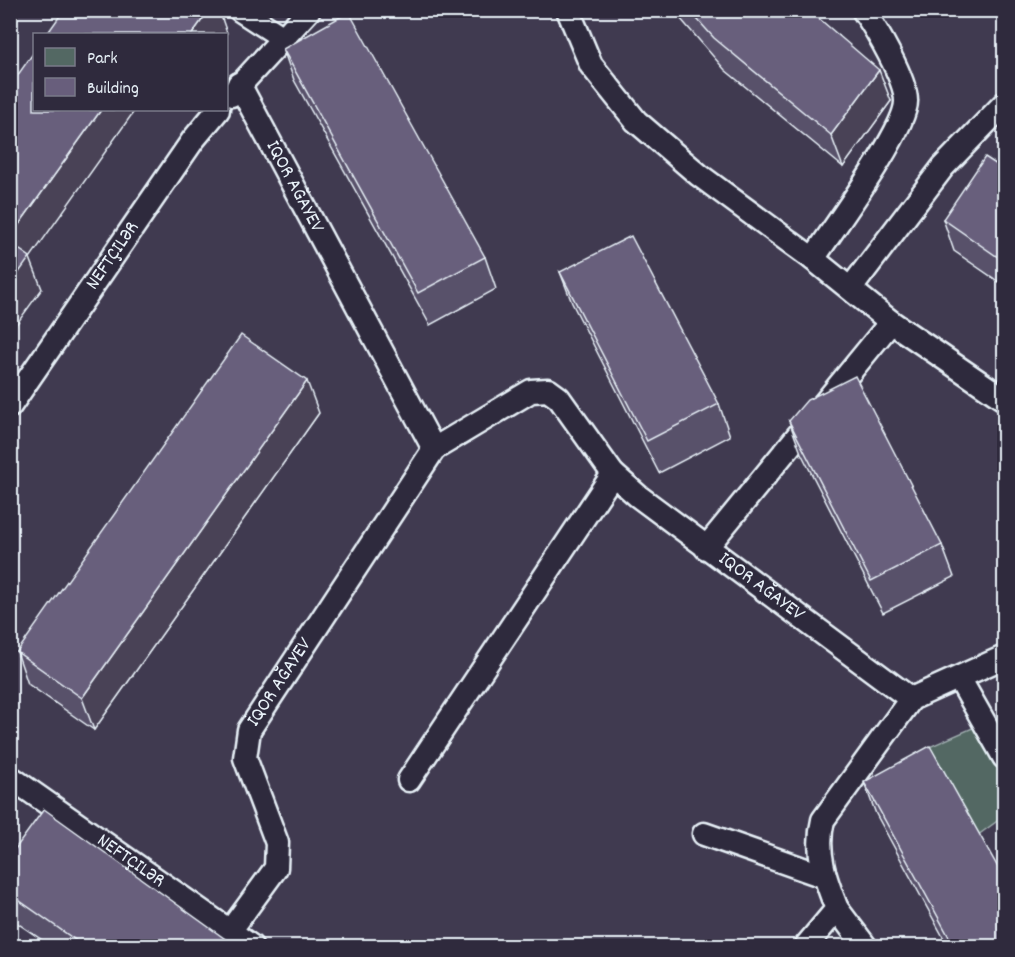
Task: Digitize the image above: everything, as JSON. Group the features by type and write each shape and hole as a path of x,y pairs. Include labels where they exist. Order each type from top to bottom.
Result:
{"lane":[{"path":"240,10 285,39"},
{"path":"233,92 285,39 309,10"},
{"path":"567,10 591,65 636,121 699,175 851,288 891,322 1005,399"},
{"path":"813,259 898,130 906,101 893,63 863,10"},
{"name":"İQOR AĞAYEV","path":"233,92 434,449"},
{"path":"851,288 943,167 1005,104"},
{"name":"NEFTÇILƏR","path":"10,406 194,140 217,111"},
{"path":"706,548 891,322"},
{"name":"İQOR AĞAYEV","path":"230,931 276,868 277,843 245,758 249,730 434,449 531,391 548,390 559,398 613,474 706,548 911,699"},
{"path":"409,780 613,474"},
{"path":"865,946 837,909 823,876 819,838 823,820 911,699 1005,657"},
{"path":"959,678 1005,757"},
{"name":"NEFTÇILƏR","path":"14,788 251,946"},
{"path":"704,834 823,876"},
{"path":"806,946 837,909"}],"green space":[{"path":"993,719 1004,720 1004,816 974,838 927,748"}],"building":[{"path":"64,10 209,10 193,33 48,33"},
{"path":"689,10 809,10 879,70 831,135 714,38"},
{"path":"349,12 485,257 418,293 283,49"},
{"path":"33,53 33,111 100,111 10,237 10,86"},
{"path":"985,157 1005,170 1005,262 943,219"},
{"path":"631,236 719,404 647,441 560,272"},
{"path":"10,243 30,257 10,285"},
{"path":"241,335 307,381 82,698 17,652"},
{"path":"855,376 942,545 871,581 789,421 807,400"},
{"path":"930,746 1005,880 1005,946 954,946 864,782"},
{"path":"44,809 235,946 84,946 10,894 10,856"}]}
